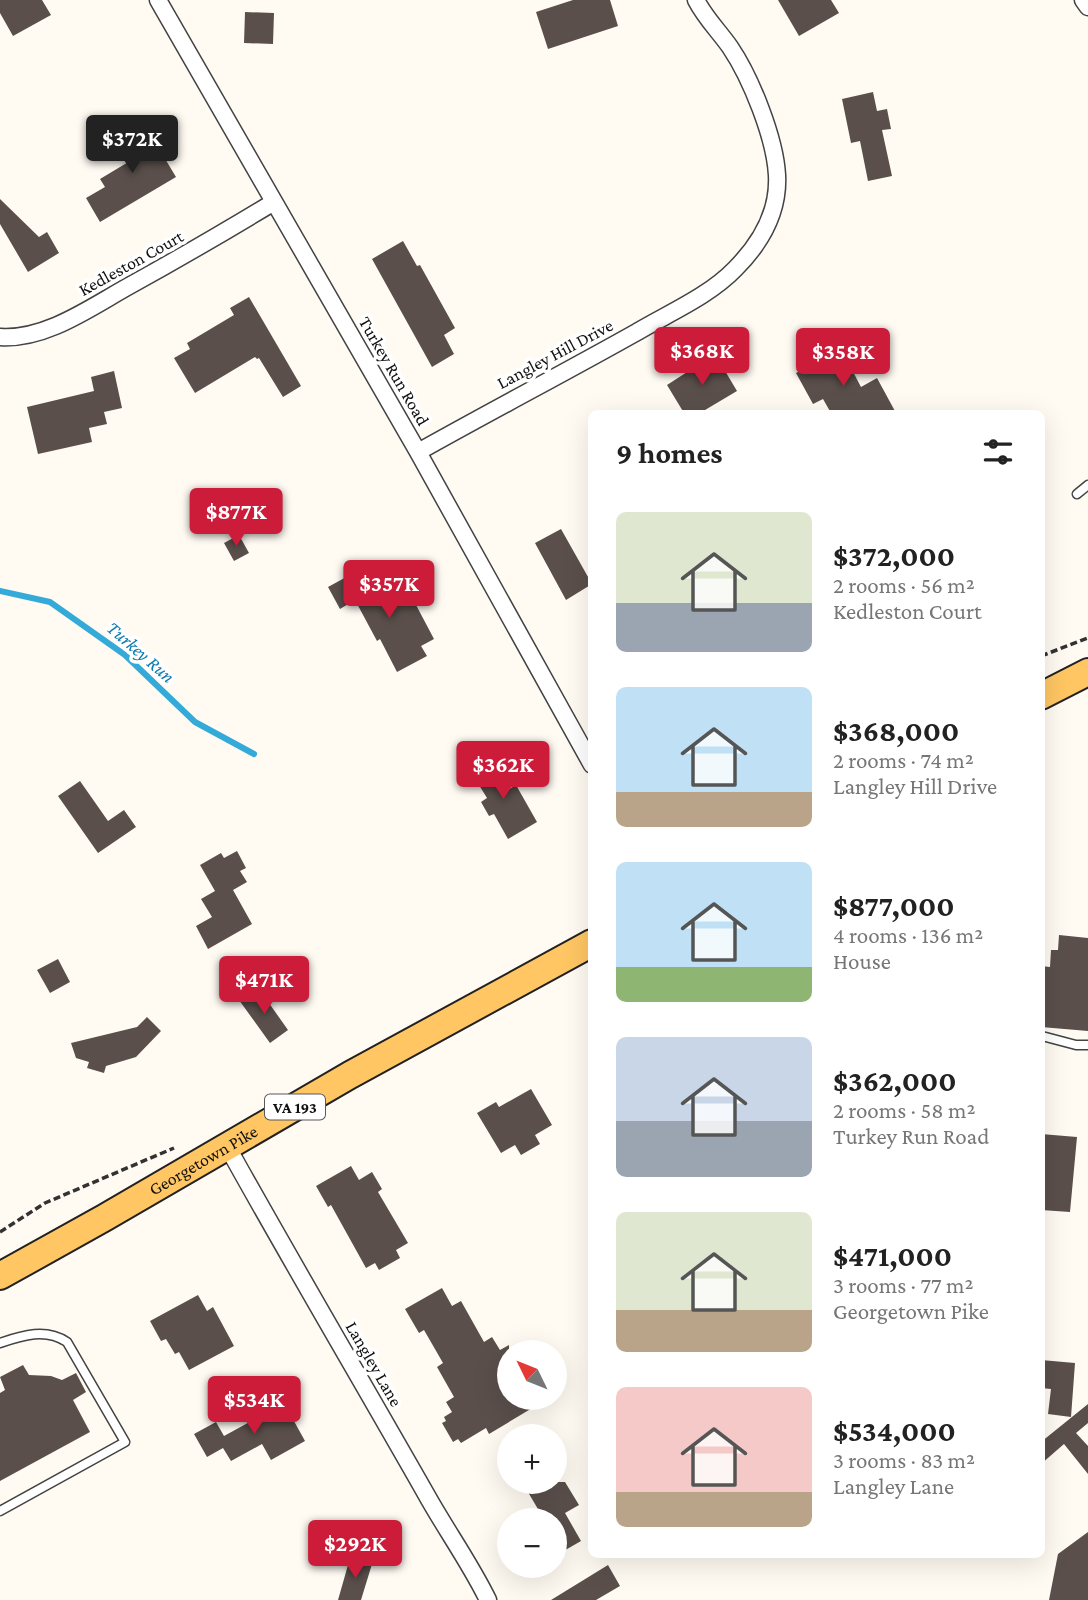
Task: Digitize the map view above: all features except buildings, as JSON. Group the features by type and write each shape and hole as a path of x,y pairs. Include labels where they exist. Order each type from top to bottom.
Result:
{"main road":[{"path":"1045,694 1088,671"},
{"name":"Georgetown Pike","path":"0,1276 350,1075 588,945"}],"street":[{"name":"Turkey Run Road","path":"158,0 418,452 588,758"},
{"name":"Langley Hill Drive","path":"418,452 690,302 734,271 759,241 775,205 777,177 774,150 764,119 739,63 728,45 706,20 696,0"},
{"path":"1083,0 1088,7"},
{"name":"Kedleston Court","path":"0,337 34,333 62,323 274,202"},
{"name":"Langley Lane","path":"227,1146 488,1600"}],"lane":[{"path":"1077,494 1088,485"},
{"path":"1045,1037 1076,1045 1088,1045"},
{"path":"0,1343 34,1333 58,1336 67,1342 125,1442 0,1511"}],"path":[{"path":"1045,654 1088,638"}],"waterway":[{"name":"Turkey Run","path":"0,591 50,602 125,655 195,722 254,754"}]}
